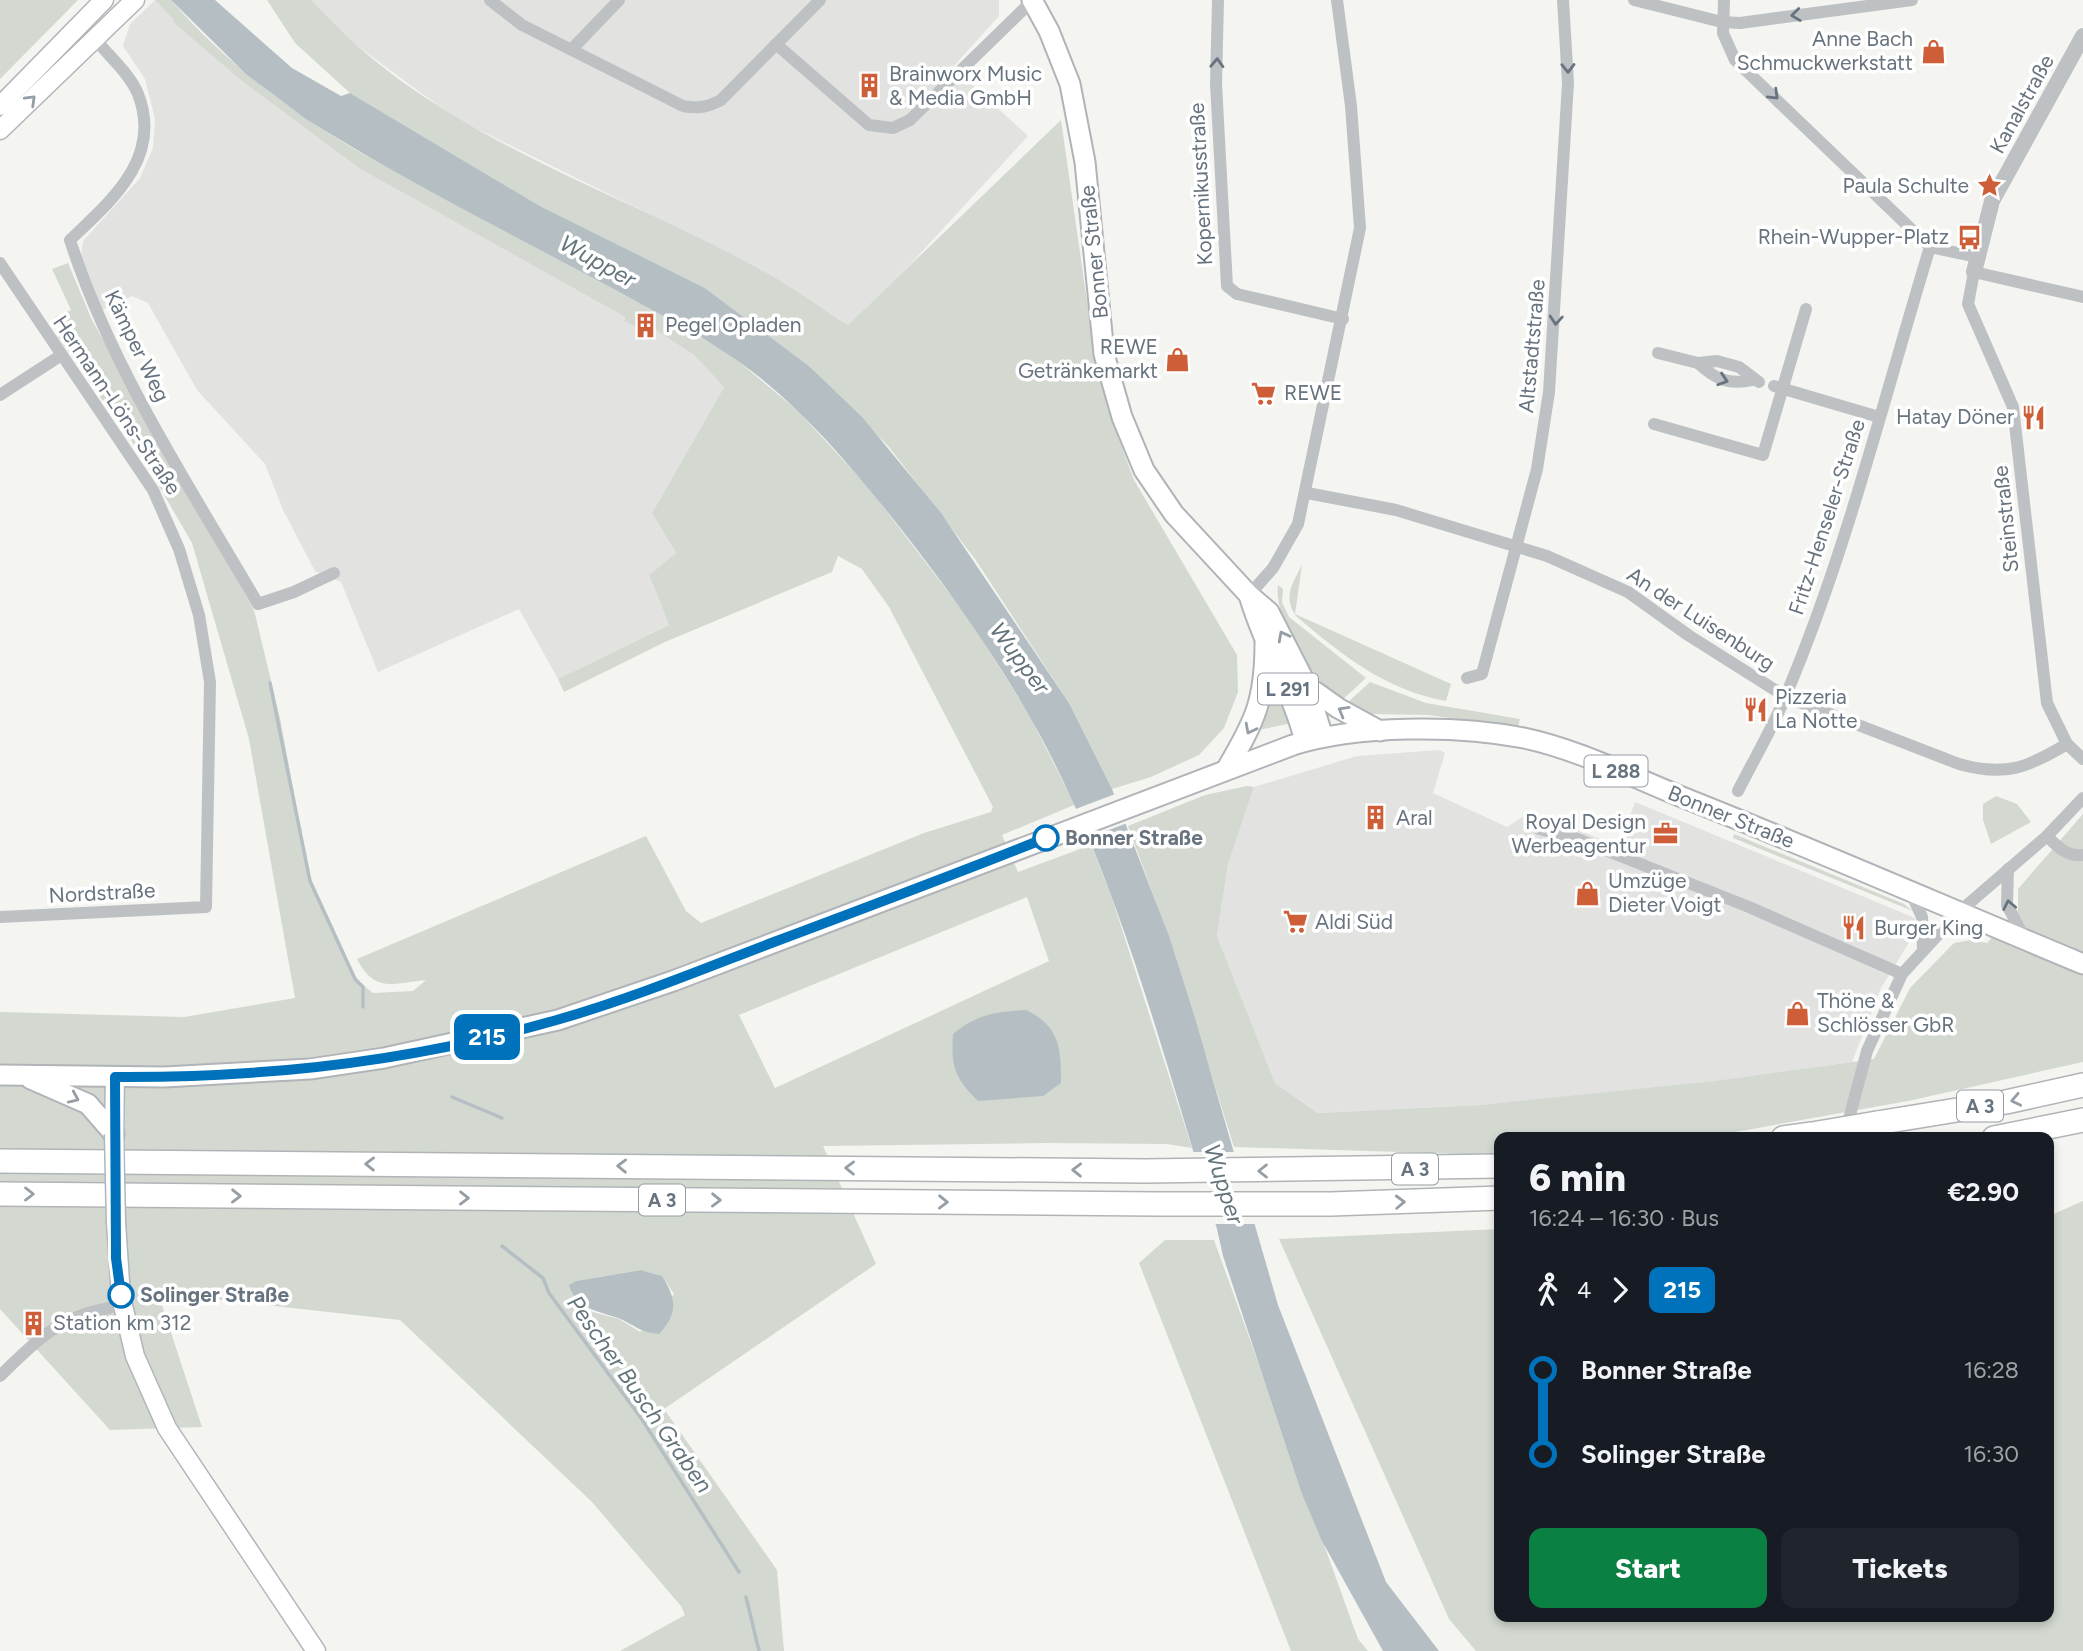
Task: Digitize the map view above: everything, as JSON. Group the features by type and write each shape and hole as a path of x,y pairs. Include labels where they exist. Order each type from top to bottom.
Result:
{"highway":[{"name":"A 3","path":"1825,1132 2006,1102 2083,1085"},
{"name":"A 3","path":"2024,1132 2083,1120"},
{"name":"A 3","path":"0,1161 1145,1171 1494,1166"},
{"name":"A 3","path":"0,1194 1157,1204 1331,1204 1494,1198"}],"main road":[{"path":"0,106 104,0"},
{"path":"0,130 135,0"},
{"name":"Bonner Straße","path":"1033,0 1049,31 1070,84 1085,162 1104,354 1122,417 1144,470 1174,514 1248,595 1269,612 1307,685 1314,739"},
{"path":"81,22 95,39"},
{"name":"Bonner Straße","path":"1248,595 1265,639 1314,739"},
{"path":"1226,770 1259,710 1265,681 1265,639"},
{"path":"1307,685 1338,708 1382,732"},
{"name":"Bonner Straße","path":"1226,770 1314,739 1382,732 1458,731 1539,742 1910,891 2083,964"},
{"name":"L 288","path":"0,1075 115,1077 254,1074 310,1069 384,1058 558,1020 673,981 1226,770"},
{"path":"23,1076 88,1104 114,1134"},
{"path":"115,1077 116,1258 123,1306 135,1356 167,1428 316,1651"}],"street":[{"path":"491,0 522,26 683,106 695,108 710,106 721,100 820,0"},
{"path":"572,49 619,0"},
{"path":"776,44 869,125 893,128 910,120 1033,0"},
{"name":"Kopernikusstraße","path":"1219,0 1216,84 1225,278 1228,289 1237,294 1343,319"},
{"path":"1248,595 1268,574 1293,537 1307,493 1343,319 1361,212 1337,0"},
{"name":"Altstadtstraße","path":"1467,678 1482,674 1519,547 1543,436 1554,342 1569,83 1563,0"},
{"path":"1634,0 1722,22 1912,0"},
{"path":"1724,0 1722,22 1726,43 1735,60 1930,247 1975,264 2083,297"},
{"name":"Kanalstraße","path":"1975,264 1992,201 2083,36"},
{"name":"Kämper Weg","path":"95,39 138,93 144,136 136,167 126,184 70,240 100,318 148,413 258,604 334,573"},
{"name":"Fritz-Henseler-Straße","path":"1738,791 1786,697 1837,557 1930,247"},
{"name":"Hermann-Löns-Straße","path":"0,263 159,501 179,549 199,615 210,682 206,908"},
{"name":"Steinstraße","path":"1975,264 1968,304 2013,407 2047,703 2067,744 2083,759"},
{"path":"1654,425 1763,455 1778,387 1806,309"},
{"path":"1658,353 1698,363 1713,377 1735,384 1756,381"},
{"path":"0,395 60,356"},
{"path":"1778,387 1879,417"},
{"name":"An der Luisenburg","path":"1307,493 1396,510 1519,547 1628,592 1688,635 1786,697 1877,735 1982,770 2014,770 2035,763 2067,744"},
{"path":"1846,1132 1867,1051 1902,974 1959,912 2047,836 2083,799"},
{"path":"1539,829 1575,838 1749,907 1902,974"},
{"path":"2047,836 2071,856 2083,855"},
{"path":"2008,869 2007,905 2024,938"},
{"path":"1910,891 1922,917 1923,950"},
{"name":"Nordstraße","path":"0,917 206,908"},
{"path":"0,1376 39,1338 65,1320 109,1308"}],"shaded area":[{"path":"0,0 78,0 0,79"},
{"path":"155,0 175,20 410,196 625,317 624,320 651,335 654,329 694,355 724,387 652,513 676,553 649,575 669,625 558,679 519,609 378,672 341,582 315,571 283,510 265,464 197,390 148,303 132,296 102,310 81,256 83,241 140,178 153,148 155,119 145,79 123,46 130,24"},
{"path":"155,0 171,0 235,63 281,101 330,134 732,356 798,411 868,487 972,623 1029,715 1071,797 1074,805 1002,835 1018,872 1091,845 1112,898 1192,1148 1167,1144 1046,1143 823,1146 876,1264 664,1409 777,1570 784,1651 620,1651 685,1615 681,1606 592,1502 400,1320 158,1293 202,1427 110,1430 0,1309 0,1012 184,1017 295,998 249,739 192,543 138,450 57,336 60,327 55,317 71,310 52,269 68,263 92,320 254,610 280,718 311,886 357,980 373,993 413,991 426,980 395,984 378,982 364,970 357,959 646,836 686,911 701,923 924,833 991,812 993,807 889,607 862,569 838,556 832,572 665,642 564,692 558,679 669,625 649,575 676,553 652,513 724,387 694,355 654,329 651,335 624,321 625,317 359,168 241,80 173,22","holes":["1027,897 1049,961 775,1088 739,1015","641,1270 662,1276 674,1294 640,1332 619,1319 589,1311 576,1281"]},
{"path":"267,0 312,0 358,46 409,86 464,122 758,268 848,325 1061,120 1094,350 1107,407 1134,480 1237,655 1238,692 1224,728 1199,755 1151,777 1112,789 1069,703 975,559 889,447 809,366 705,288 540,206 350,93 295,43"},
{"path":"312,0 999,0 999,16 953,67 1028,136 907,268 848,325 760,269 455,118 344,36"},
{"path":"1302,565 1295,614 1451,684 1446,701 1403,689 1384,680 1330,644 1296,616 1292,609 1290,603 1290,590"},
{"path":"1278,585 1283,589 1282,602 1289,617 1366,678 1340,702 1319,679 1298,648 1282,615"},
{"path":"1273,678 1293,723 1258,730 1272,697"},
{"path":"1370,682 1426,703 1520,719 1518,727 1428,715 1371,714 1345,705"},
{"path":"1439,750 1445,753 1433,793 1507,827 1530,812 1619,846 1635,802 1915,918 1913,936 1881,988 1852,1062 1683,1086 1480,1105 1318,1113 1275,1083 1217,936 1228,864 1254,787 1357,756"},
{"path":"1247,786 1254,787 1228,864 1217,936 1275,1083 1318,1113 1480,1105 1715,1081 1874,1059 1910,988 1954,943 1971,940 1987,943 2018,909 2018,889 2083,814 2083,1062 1908,1101 1735,1132 1494,1132 1494,1155 1234,1147 1169,938 1128,826 1205,795"},
{"path":"1996,796 2017,804 2031,822 1991,844 1983,820 1983,804"},
{"path":"1734,834 1904,904 1913,911 1733,838"},
{"path":"2083,1201 2083,1651 1476,1651 1449,1619 1279,1239 1494,1229 1494,1622 2054,1622 2054,1214"},
{"path":"1165,1240 1214,1240 1358,1639 1368,1651 1291,1651 1139,1263"}],"water":[{"name":"Wupper","path":"171,0 215,0 292,68 341,96 350,93 540,206 705,288 809,366 863,418 941,513 1069,703 1112,789 1169,936 1278,1305 1386,1582 1439,1651 1383,1651 1322,1541 1302,1494 1223,1256 1133,958 1072,800 1035,726 992,654 876,497 797,410 729,355 617,291 421,186 306,119 246,74"},
{"path":"1026,1010 1046,1023 1052,1031 1059,1049 1061,1083 1043,1096 978,1101 956,1071 953,1034 970,1022 987,1015"},
{"path":"641,1270 662,1276 672,1298 670,1319 659,1334 642,1330 589,1308 577,1299 569,1285 576,1281"}],"pier":[{"path":"1118,793 1130,822 1085,839 1073,810"},
{"path":"1189,1152 1239,1152 1259,1224 1212,1224"}],"waterway":[{"name":"Pescher Busch Graben","path":"270,683 310,881 355,979 363,987 363,1007"},
{"name":"Pescher Busch Graben","path":"452,1097 502,1118"},
{"name":"Pescher Busch Graben","path":"502,1246 543,1278 549,1293 641,1418 739,1572"},
{"name":"Pescher Busch Graben","path":"746,1597 759,1651"}],"bus line":[{"name":"215","path":"121,1295 116,1258 115,1077 254,1074 310,1069 384,1058 558,1020 673,981 1046,838"}],"place":[{"name":"Anne Bach Schmuckwerkstatt","path":"1933,51"},
{"name":"Brainworx Music & Media GmbH","path":"869,86"},
{"name":"Paula Schulte","path":"1989,186"},
{"name":"Rhein-Wupper-Platz","path":"1969,237"},
{"name":"Pegel Opladen","path":"645,325"},
{"name":"REWE Getränkemarkt","path":"1178,359"},
{"name":"REWE","path":"1264,393"},
{"name":"Hatay Döner","path":"2034,417"},
{"name":"Pizzeria La Notte","path":"1755,709"},
{"name":"Aral","path":"1376,818"},
{"name":"Royal Design Werbeagentur","path":"1666,834"},
{"name":"Bonner Straße","path":"1046,838"},
{"name":"Umzüge Dieter Voigt","path":"1588,893"},
{"name":"Aldi Süd","path":"1295,922"},
{"name":"Burger King","path":"1854,928"},
{"name":"Thöne & Schlösser GbR","path":"1797,1013"},
{"name":"Solinger Straße","path":"121,1295"},
{"name":"Station km 312","path":"33,1323"}]}
